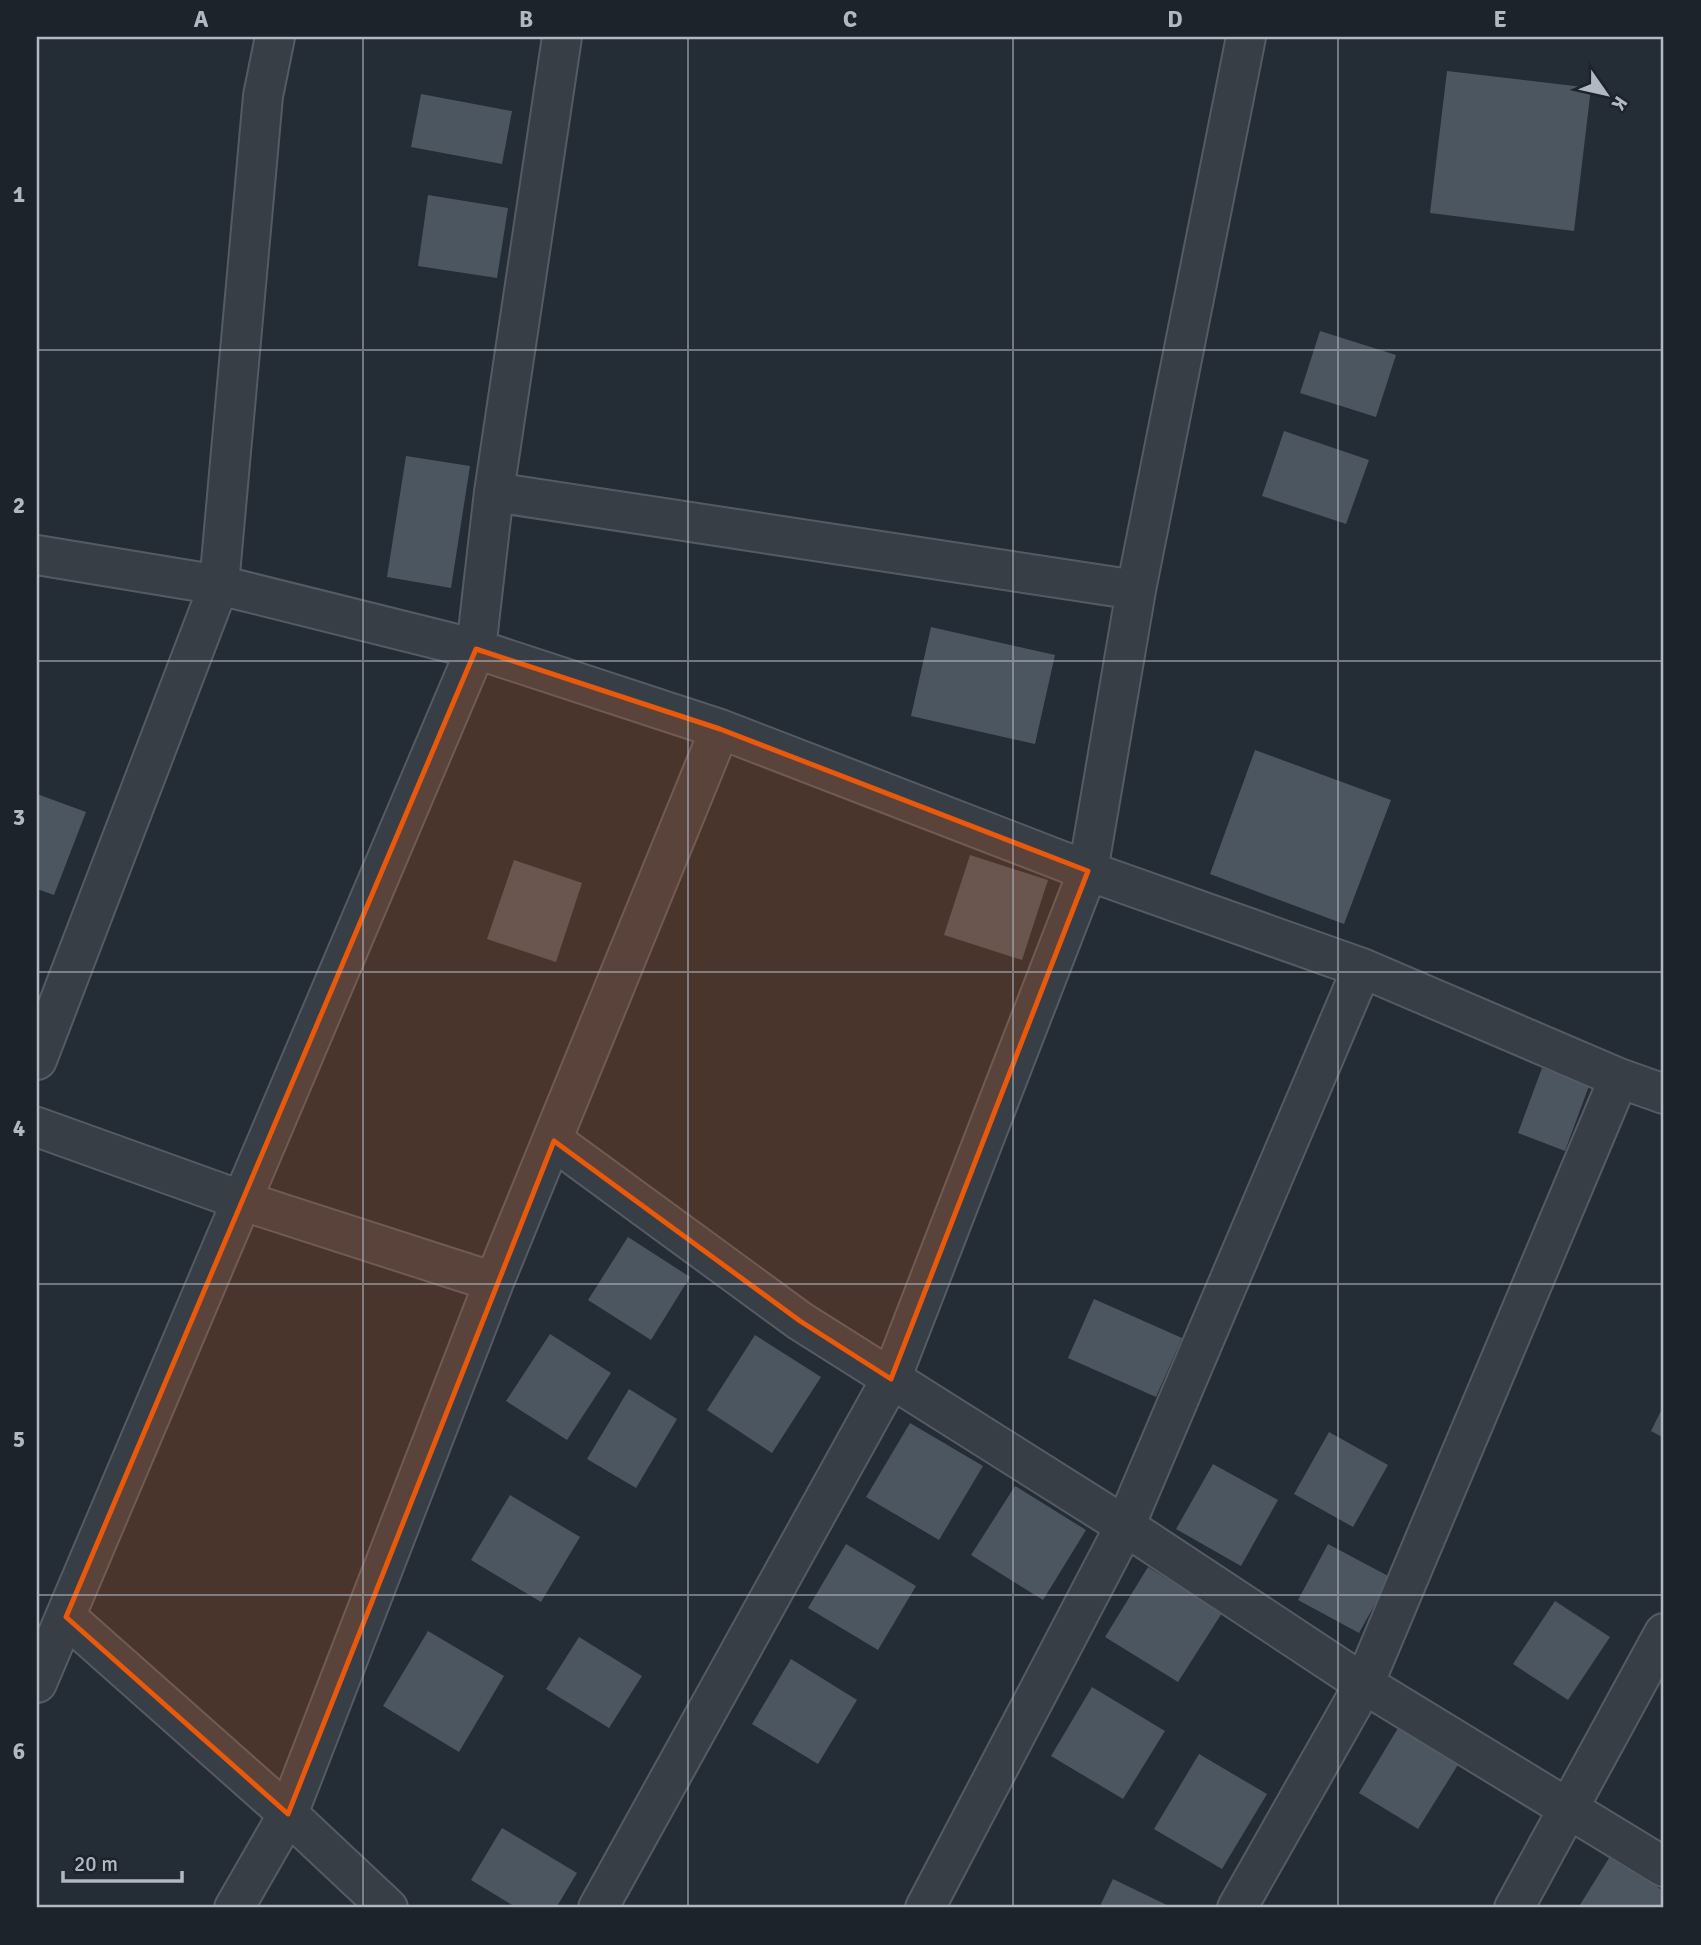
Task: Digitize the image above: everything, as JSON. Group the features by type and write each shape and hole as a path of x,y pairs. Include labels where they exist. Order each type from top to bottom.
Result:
{"street":[{"path":"37,1060 219,585 263,96 275,37"},
{"path":"37,1683 476,649 494,492 562,37"},
{"path":"598,1908 891,1379 1088,871 1136,590 1246,37"},
{"path":"494,492 1136,590"},
{"path":"37,555 219,585 476,649 720,729 1088,871 1362,968 1619,1078 1664,1094"},
{"path":"234,1908 288,1814 495,1282 720,729"},
{"path":"925,1908 1125,1526 1362,968"},
{"path":"1237,1908 1364,1684 1619,1078"},
{"path":"37,1127 243,1201 495,1282"},
{"path":"554,1141 800,1321 1125,1526 1364,1684 1664,1867"},
{"path":"66,1617 288,1814 388,1908"},
{"path":"1514,1908 1664,1633"}],"highlighted area":[{"path":"476,649 720,729 1088,871 891,1379 800,1321 554,1141 288,1814 66,1617"}],"building":[{"path":"1447,71 1591,88 1574,231 1430,213"},
{"path":"421,94 512,111 502,164 411,147"},
{"path":"428,195 508,208 497,278 418,266"},
{"path":"1320,331 1396,355 1376,417 1300,393"},
{"path":"1284,431 1369,460 1346,524 1262,496"},
{"path":"406,456 470,466 451,588 387,577"},
{"path":"931,627 1055,655 1035,744 911,716"},
{"path":"1255,750 1391,800 1344,924 1210,874"},
{"path":"37,794 86,812 54,895 37,889"},
{"path":"970,855 1048,880 1022,960 944,935"},
{"path":"514,860 582,883 556,962 487,939"},
{"path":"1542,1068 1589,1086 1565,1151 1518,1133"},
{"path":"628,1237 690,1277 651,1340 588,1300"},
{"path":"1094,1299 1182,1338 1156,1397 1068,1358"},
{"path":"550,1334 611,1373 567,1440 506,1401"},
{"path":"755,1335 821,1377 772,1453 707,1410"},
{"path":"629,1389 677,1419 636,1488 587,1459"},
{"path":"1664,1405 1664,1438 1651,1431"},
{"path":"910,1423 983,1466 939,1540 866,1497"},
{"path":"1329,1432 1388,1465 1353,1527 1294,1494"},
{"path":"1213,1464 1278,1500 1241,1566 1176,1529"},
{"path":"1015,1486 1086,1530 1043,1600 971,1555"},
{"path":"510,1495 580,1537 541,1602 471,1560"},
{"path":"846,1544 916,1586 878,1650 808,1608"},
{"path":"1328,1544 1390,1577 1359,1633 1298,1600"},
{"path":"1148,1567 1222,1613 1178,1682 1105,1637"},
{"path":"1555,1601 1610,1637 1568,1700 1513,1664"},
{"path":"428,1631 504,1676 459,1752 383,1706"},
{"path":"579,1637 642,1676 609,1728 546,1689"},
{"path":"791,1659 857,1700 818,1764 752,1724"},
{"path":"1092,1687 1165,1731 1123,1799 1051,1756"},
{"path":"1401,1723 1461,1760 1418,1829 1359,1793"},
{"path":"1199,1754 1267,1794 1222,1869 1154,1829"},
{"path":"502,1828 577,1873 556,1908 517,1908 471,1880"},
{"path":"1609,1858 1664,1891 1664,1908 1578,1908"},
{"path":"1113,1879 1173,1908 1099,1908"}]}
